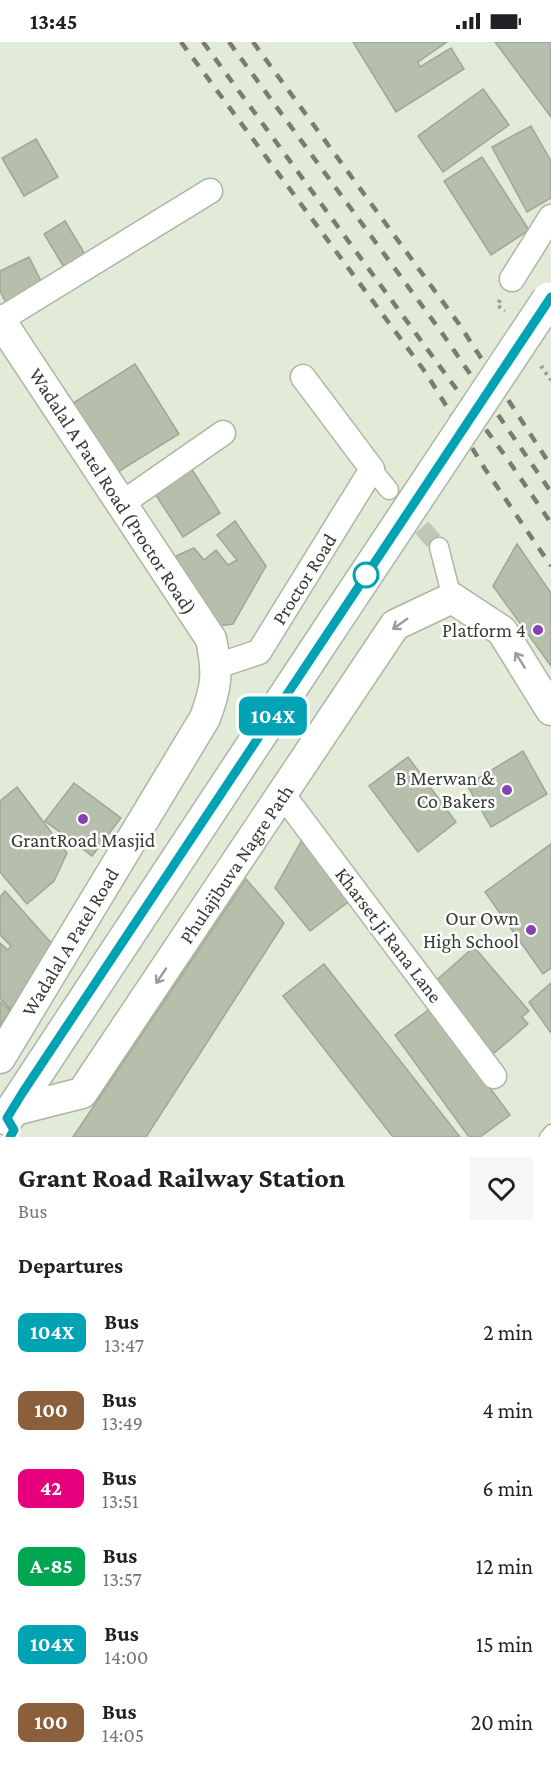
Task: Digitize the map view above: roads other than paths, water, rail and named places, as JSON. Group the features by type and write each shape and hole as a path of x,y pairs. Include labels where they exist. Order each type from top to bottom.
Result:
{"main road":[{"path":"9,1118 550,298"}],"street":[{"path":"0,320 210,190"},
{"path":"512,279 551,218"},
{"name":"Wadalal A Patel Road (Proctor Road)","path":"0,320 211,639 217,666"},
{"path":"303,377 389,490"},
{"path":"121,504 223,434"},
{"name":"Proctor Road","path":"217,666 259,652 372,469"},
{"path":"439,547 452,598 502,631 551,710"},
{"name":"Phulajibuva Nagre Path","path":"9,1118 82,1094 395,625 452,598"},
{"name":"Wadalal A Patel Road","path":"0,1058 205,718 215,692 217,666"},
{"name":"Kharset Ji Rana Lane","path":"283,795 494,1076"}],"lane":[{"path":"546,1137 551,1131"}],"tunnel":[{"path":"404,507 439,547"}],"railway":[{"path":"181,42 426,373 485,469 551,566"},
{"path":"203,42 506,457 551,523"},
{"path":"229,42 442,333 551,492"},
{"path":"253,42 459,324 551,466"}],"place":[{"name":"Platform 4","path":"538,630"},
{"name":"B Merwan & Co Bakers","path":"507,790"},
{"name":"GrantRoad Masjid","path":"83,819"},
{"name":"Our Own High School","path":"531,930"}]}
